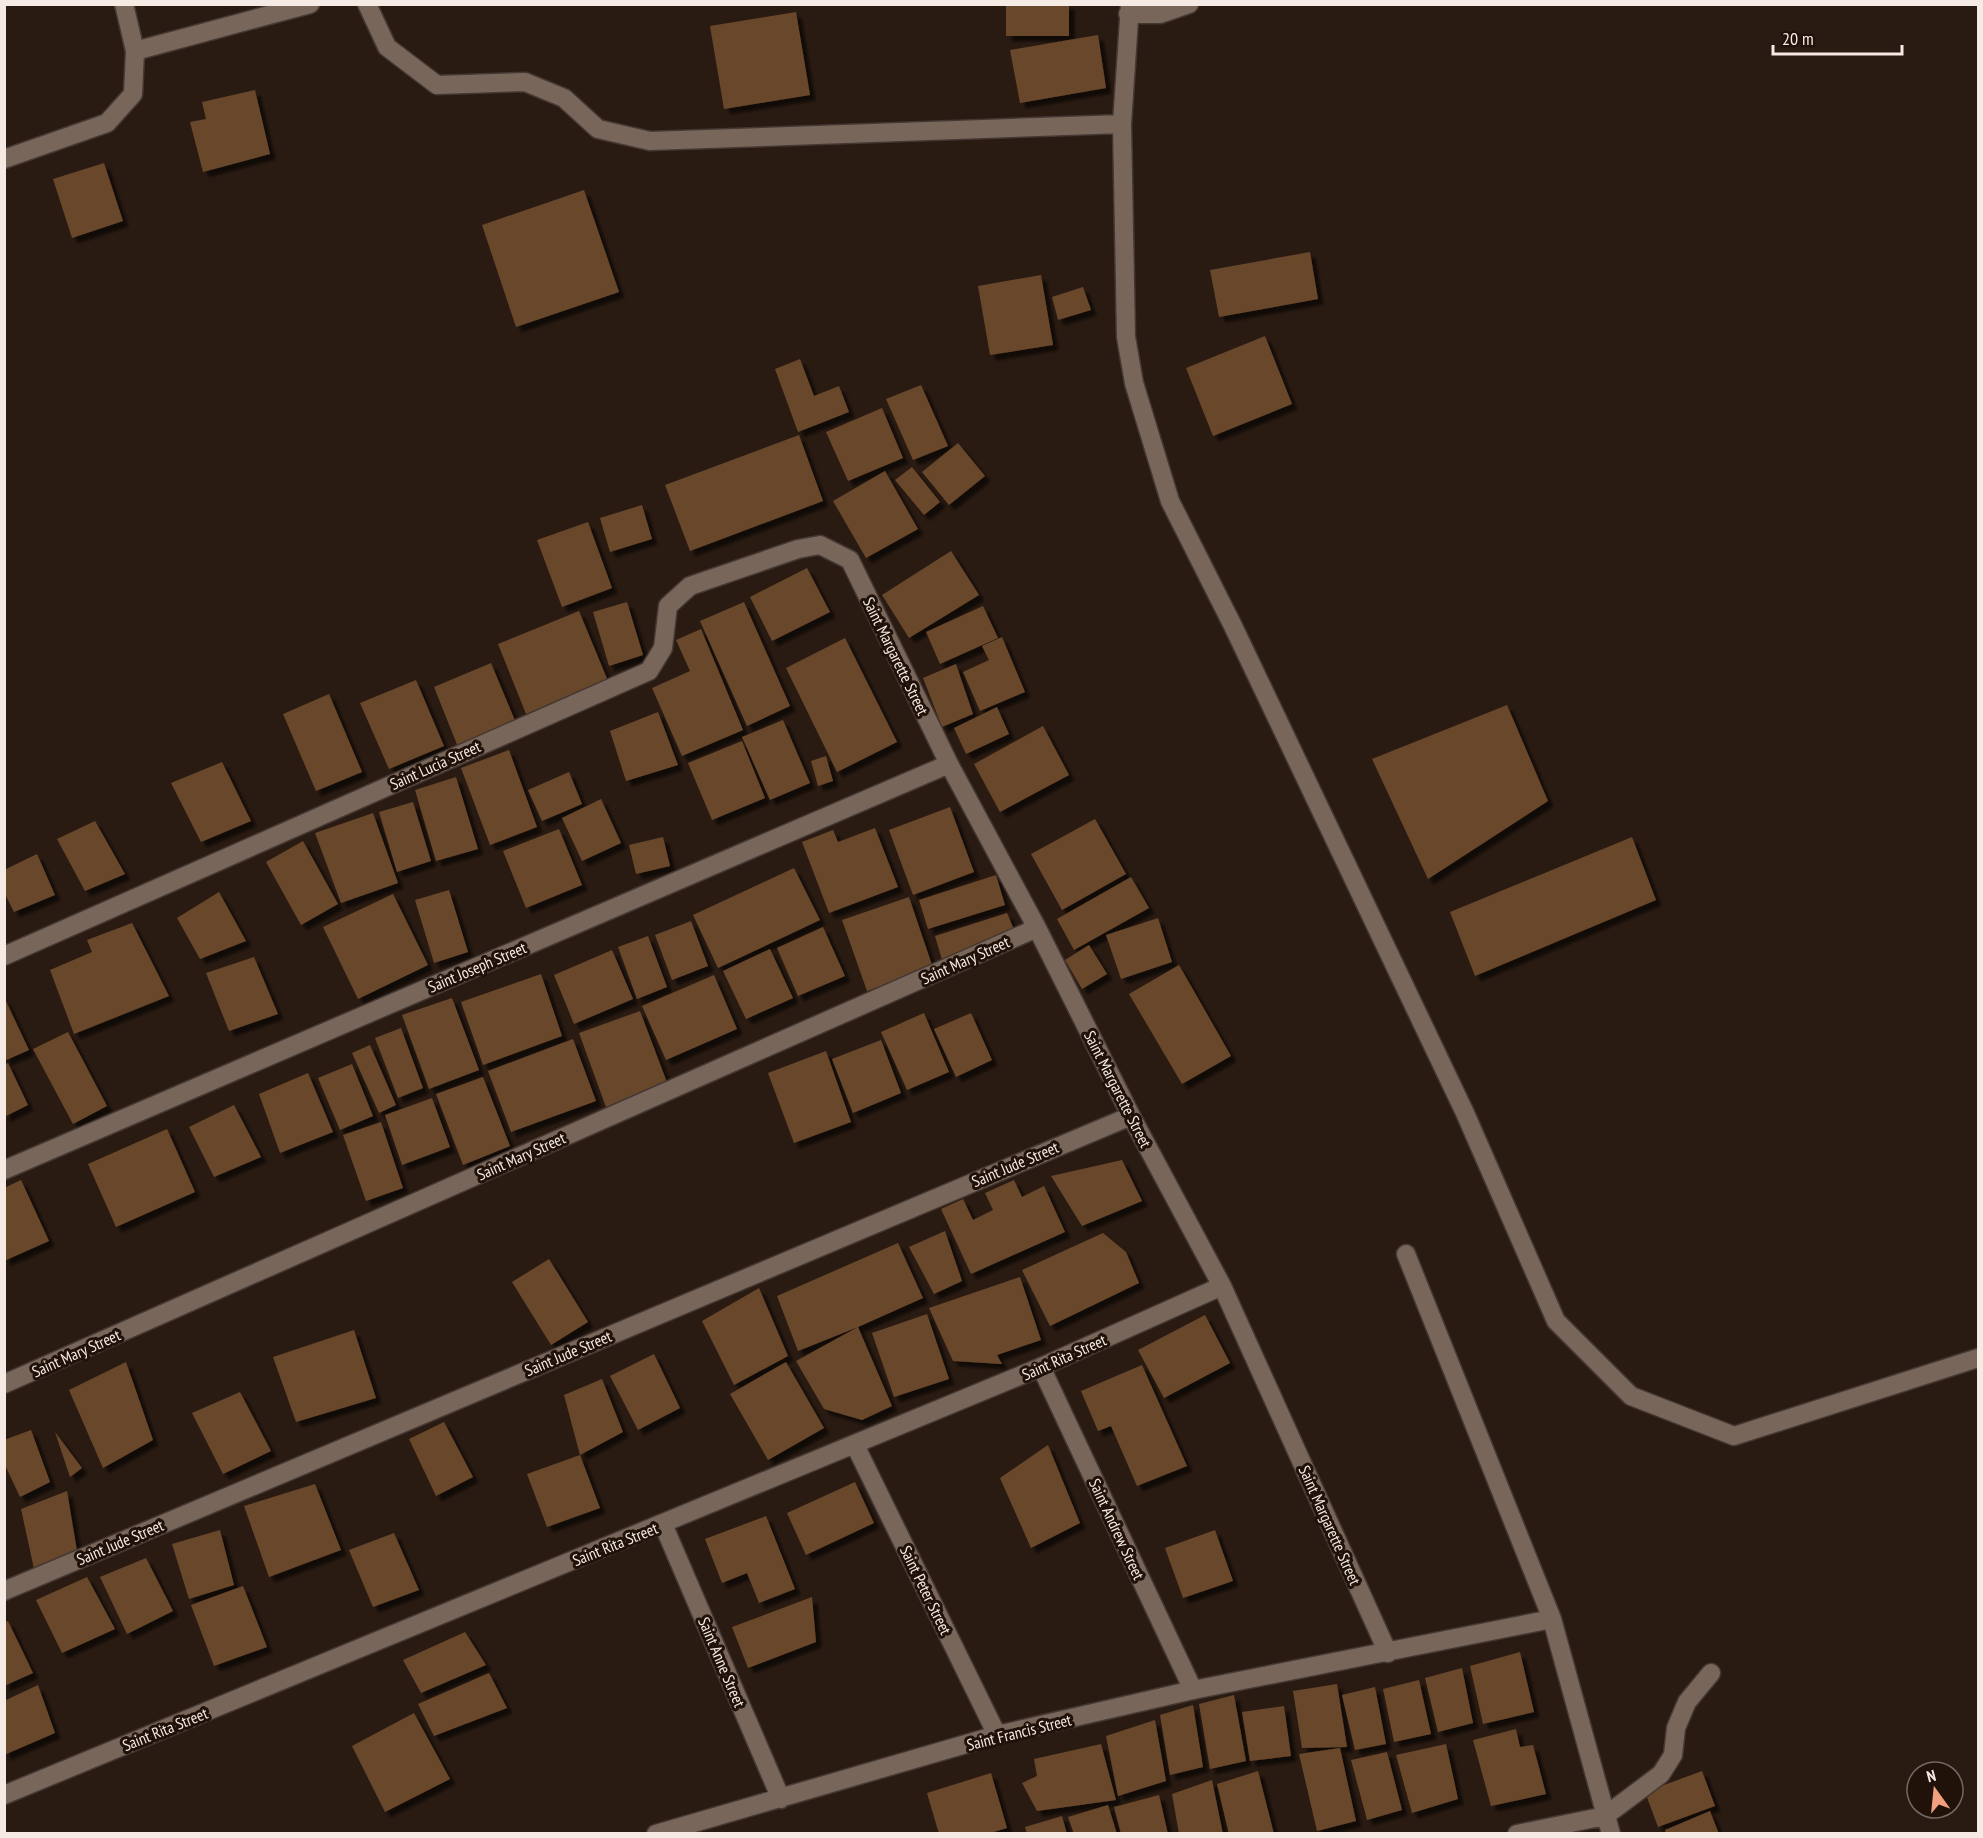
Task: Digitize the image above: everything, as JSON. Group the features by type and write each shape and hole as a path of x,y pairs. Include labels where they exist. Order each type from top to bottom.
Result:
{"street":[{"path":"4,159 107,123 133,94 135,51 124,4"},
{"path":"135,51 310,4"},
{"path":"367,4 387,47 437,85 525,82 564,98 598,129 650,141 1122,124"},
{"path":"1189,4 1160,14 1129,9 1122,124 1126,337 1134,383 1170,501 1233,626 1465,1113 1556,1321 1631,1396 1734,1436 1978,1358"},
{"name":"Saint Margarette Street","path":"820,545 850,560 949,764 1037,928 1131,1116 1222,1286 1388,1653"},
{"name":"Saint Lucia Street","path":"4,956 649,670 663,648 669,606 690,586 798,549 820,545"},
{"name":"Saint Joseph Street","path":"4,1170 949,764"},
{"name":"Saint Mary Street","path":"4,1384 1037,928"},
{"name":"Saint Jude Street","path":"4,1591 1131,1116"},
{"path":"1406,1254 1552,1619 1608,1825"},
{"name":"Saint Rita Street","path":"4,1795 1041,1367 1222,1286"},
{"name":"Saint Andrew Street","path":"1041,1367 1193,1690"},
{"name":"Saint Peter Street","path":"855,1444 997,1735"},
{"name":"Saint Anne Street","path":"663,1524 781,1799"},
{"name":"Saint Francis Street","path":"656,1833 781,1799 997,1735 1193,1690 1552,1619"},
{"path":"1517,1833 1608,1825 1662,1774 1673,1755 1676,1728 1688,1702 1711,1673"}],"building":[{"path":"1006,4 1069,4 1069,36 1006,36"},
{"path":"796,12 810,95 724,109 710,26"},
{"path":"1098,35 1106,88 1020,103 1010,50"},
{"path":"255,90 270,154 203,172 190,122 206,119 202,102"},
{"path":"104,163 123,221 72,238 53,179"},
{"path":"584,190 619,292 516,327 482,225"},
{"path":"1310,252 1318,299 1219,317 1210,270"},
{"path":"1041,275 1053,345 990,355 978,286"},
{"path":"1083,287 1091,310 1058,320 1052,297"},
{"path":"1265,336 1292,404 1213,436 1186,368"},
{"path":"800,359 814,396 839,386 849,412 798,432 775,369"},
{"path":"921,385 948,446 913,460 886,399"},
{"path":"882,408 903,458 848,481 826,432"},
{"path":"799,435 823,501 690,551 665,485"},
{"path":"958,443 985,476 949,505 922,472"},
{"path":"912,467 940,502 924,515 895,480"},
{"path":"885,471 918,529 866,558 833,501"},
{"path":"642,505 652,539 610,552 600,518"},
{"path":"588,522 612,588 562,607 537,540"},
{"path":"951,551 979,595 909,638 882,595"},
{"path":"807,568 830,612 772,641 750,597"},
{"path":"627,602 643,655 609,666 593,612"},
{"path":"744,602 790,706 747,726 700,621"},
{"path":"983,606 998,638 940,664 926,632"},
{"path":"579,611 608,681 526,714 498,644"},
{"path":"701,629 743,730 682,756 652,688 690,671 676,640"},
{"path":"1002,637 1025,692 980,711 963,672 989,660 982,646"},
{"path":"845,638 897,742 837,772 786,668"},
{"path":"491,663 516,723 458,747 434,687"},
{"path":"956,664 973,714 942,727 923,678"},
{"path":"416,680 444,746 389,769 360,703"},
{"path":"329,694 362,772 316,791 283,714"},
{"path":"1507,705 1548,801 1428,879 1372,759"},
{"path":"997,707 1009,734 966,754 954,728"},
{"path":"658,712 678,765 626,781 610,731"},
{"path":"783,720 810,783 770,800 742,737"},
{"path":"1043,726 1069,775 1000,812 974,764"},
{"path":"742,741 765,798 712,820 688,763"},
{"path":"509,750 537,827 490,845 461,768"},
{"path":"826,756 833,781 818,786 811,761"},
{"path":"222,762 251,821 201,842 171,783"},
{"path":"569,772 582,804 542,821 528,790"},
{"path":"456,777 478,849 436,861 415,790"},
{"path":"601,799 621,843 582,861 562,818"},
{"path":"413,802 431,861 397,872 379,812"},
{"path":"950,807 974,872 913,895 889,830"},
{"path":"373,813 398,883 341,903 315,833"},
{"path":"1095,819 1126,874 1062,910 1031,854"},
{"path":"95,821 125,874 85,891 57,839"},
{"path":"875,828 898,887 829,913 802,842 833,830 838,842"},
{"path":"559,829 582,885 526,908 503,851"},
{"path":"663,837 670,866 636,874 629,845"},
{"path":"1632,837 1656,900 1475,976 1450,912"},
{"path":"303,841 338,904 301,925 266,862"},
{"path":"37,854 55,895 14,912 4,892 4,870"},
{"path":"794,868 820,920 718,968 693,915"},
{"path":"996,875 1005,905 928,929 919,900"},
{"path":"1131,877 1149,908 1074,950 1057,919"},
{"path":"449,890 468,952 434,963 415,900"},
{"path":"219,892 246,941 200,959 177,918"},
{"path":"393,894 428,965 358,999 323,927"},
{"path":"909,897 933,968 867,991 842,920"},
{"path":"1007,913 1015,932 943,963 935,936"},
{"path":"1158,918 1172,962 1121,979 1106,935"},
{"path":"691,921 708,966 672,980 655,935"},
{"path":"132,923 169,996 74,1034 50,970 92,952 87,940"},
{"path":"823,927 845,976 798,996 777,948"},
{"path":"648,936 667,987 637,999 618,947"},
{"path":"1089,945 1107,974 1082,989 1065,960"},
{"path":"770,949 793,998 746,1019 723,971"},
{"path":"612,950 633,999 574,1024 554,975"},
{"path":"254,957 278,1014 229,1031 206,973"},
{"path":"1179,965 1231,1056 1182,1084 1129,994"},
{"path":"541,974 562,1036 483,1065 461,1002"},
{"path":"714,975 737,1029 666,1060 642,1006"},
{"path":"4,997 29,1050 4,1061"},
{"path":"452,998 479,1070 429,1089 402,1015"},
{"path":"640,1011 668,1085 606,1107 579,1033"},
{"path":"924,1013 949,1072 907,1090 881,1032"},
{"path":"971,1013 992,1060 956,1077 934,1029"},
{"path":"401,1028 423,1088 398,1098 375,1038"},
{"path":"68,1032 107,1106 73,1124 33,1049"},
{"path":"573,1039 596,1101 511,1132 488,1071"},
{"path":"881,1040 901,1093 853,1113 832,1059"},
{"path":"370,1045 396,1105 379,1113 352,1053"},
{"path":"826,1051 851,1122 794,1143 768,1073"},
{"path":"8,1063 28,1105 4,1117 4,1065"},
{"path":"352,1064 373,1116 340,1130 318,1078"},
{"path":"308,1073 333,1132 280,1153 259,1094"},
{"path":"483,1077 510,1146 463,1165 436,1094"},
{"path":"432,1098 450,1147 402,1165 385,1115"},
{"path":"234,1105 261,1157 214,1177 189,1127"},
{"path":"381,1122 403,1188 366,1201 343,1135"},
{"path":"167,1129 195,1192 116,1227 88,1164"},
{"path":"1122,1160 1142,1201 1082,1226 1051,1176"},
{"path":"21,1180 49,1241 4,1261 4,1188"},
{"path":"1014,1180 1022,1197 1044,1186 1065,1232 971,1274 941,1209 963,1199 973,1220 993,1210 985,1193"},
{"path":"945,1231 962,1281 934,1294 909,1247"},
{"path":"1103,1233 1126,1252 1139,1283 1050,1326 1022,1270"},
{"path":"898,1243 923,1298 798,1351 777,1296"},
{"path":"549,1259 588,1322 551,1345 512,1282"},
{"path":"1020,1277 1041,1340 997,1355 1002,1364 953,1361 929,1308"},
{"path":"759,1288 788,1356 734,1385 702,1321"},
{"path":"927,1314 949,1379 894,1397 872,1333"},
{"path":"1205,1315 1230,1363 1164,1398 1138,1350"},
{"path":"858,1327 892,1406 862,1420 824,1409 796,1361"},
{"path":"354,1330 376,1398 296,1422 273,1357"},
{"path":"654,1354 680,1408 638,1430 610,1376"},
{"path":"126,1362 153,1440 103,1468 69,1390"},
{"path":"786,1362 824,1428 768,1460 730,1394"},
{"path":"1142,1365 1187,1466 1137,1486 1111,1426 1098,1431 1081,1391"},
{"path":"602,1379 623,1432 580,1455 564,1395"},
{"path":"240,1392 271,1451 223,1474 192,1413"},
{"path":"444,1422 473,1477 436,1496 409,1439"},
{"path":"31,1430 50,1482 20,1497 4,1463 4,1440"},
{"path":"55,1432 82,1468 70,1477"},
{"path":"1048,1445 1080,1523 1031,1548 1000,1478"},
{"path":"580,1455 600,1508 547,1527 527,1474"},
{"path":"855,1482 874,1523 806,1555 787,1513"},
{"path":"315,1484 341,1550 269,1577 244,1506"},
{"path":"67,1491 77,1551 36,1578 21,1509"},
{"path":"766,1516 795,1589 759,1603 747,1573 722,1583 705,1539"},
{"path":"220,1530 234,1585 189,1599 172,1544"},
{"path":"1215,1530 1233,1581 1183,1598 1165,1548"},
{"path":"394,1533 419,1590 373,1607 349,1550"},
{"path":"146,1558 173,1611 127,1634 100,1577"},
{"path":"87,1577 115,1629 62,1653 36,1600"},
{"path":"243,1586 267,1647 214,1666 191,1605"},
{"path":"812,1597 816,1642 748,1668 732,1627"},
{"path":"8,1621 33,1673 4,1686 4,1623"},
{"path":"465,1632 486,1665 421,1693 403,1660"},
{"path":"1520,1652 1534,1712 1483,1724 1470,1666"},
{"path":"1462,1668 1473,1723 1438,1732 1425,1678"},
{"path":"489,1673 507,1708 434,1736 418,1704"},
{"path":"1419,1680 1431,1734 1394,1742 1383,1689"},
{"path":"1337,1684 1347,1747 1302,1748 1293,1691"},
{"path":"38,1685 55,1733 4,1755 4,1701"},
{"path":"1375,1687 1386,1744 1355,1750 1342,1695"},
{"path":"1234,1695 1246,1761 1210,1769 1199,1704"},
{"path":"1193,1705 1203,1767 1170,1775 1160,1715"},
{"path":"1284,1706 1291,1756 1250,1761 1242,1712"},
{"path":"414,1713 450,1779 385,1812 352,1746"},
{"path":"1155,1720 1166,1781 1118,1796 1106,1736"},
{"path":"1516,1729 1520,1747 1533,1745 1546,1794 1491,1806 1473,1740"},
{"path":"1101,1744 1116,1800 1037,1811 1022,1783 1037,1776 1034,1759"},
{"path":"1446,1744 1458,1799 1412,1813 1396,1755"},
{"path":"1340,1748 1356,1821 1317,1831 1299,1754"},
{"path":"1387,1752 1402,1810 1367,1820 1351,1760"},
{"path":"1258,1771 1274,1834 1229,1834 1217,1784"},
{"path":"1702,1771 1715,1806 1658,1827 1645,1792"},
{"path":"991,1773 1007,1828 987,1834 939,1834 927,1793"},
{"path":"1212,1780 1223,1834 1179,1834 1172,1794"},
{"path":"1159,1795 1168,1834 1121,1834 1114,1807"},
{"path":"1108,1805 1117,1834 1074,1834 1068,1817"},
{"path":"1710,1811 1719,1834 1666,1834 1665,1830"},
{"path":"1062,1816 1067,1834 1027,1834 1025,1827"}]}
